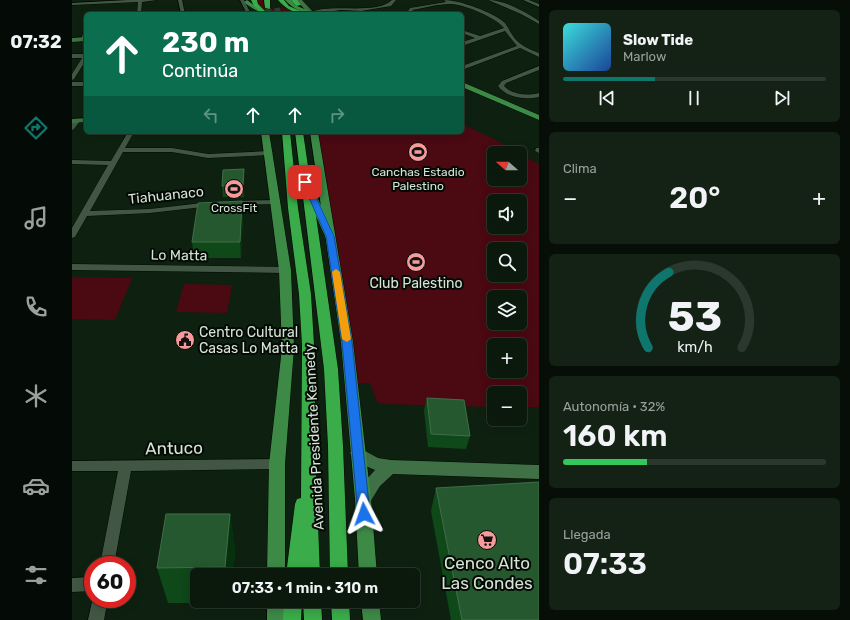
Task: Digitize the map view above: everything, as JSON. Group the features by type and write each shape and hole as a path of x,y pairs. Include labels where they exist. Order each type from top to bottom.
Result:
{"highway":[{"path":"254,0 256,5 267,11 267,0"},
{"path":"281,0 287,7 298,12"},
{"name":"Avenida Presidente Kennedy","path":"286,134 293,208 305,294 308,345 308,473 311,568"},
{"name":"Avenida Presidente Kennedy","path":"299,134 320,278 331,370 339,568"},
{"path":"305,182 330,236"},
{"path":"296,568 308,473"},
{"path":"292,620 293,608"},
{"path":"312,608 313,620"},
{"path":"340,608 341,620"}],"main road":[{"path":"288,0 291,4 297,3 309,12"},
{"path":"246,1 267,11"},
{"path":"246,1 248,12"},
{"path":"297,3 302,12"},
{"path":"464,79 539,113"},
{"path":"464,85 539,118"},
{"path":"266,134 285,270 288,348 277,464 276,568"},
{"path":"314,134 345,324 363,499 368,568"},
{"path":"276,608 276,620"},
{"path":"371,608 372,620"}],"street":[{"path":"139,12 140,0"},
{"path":"72,4 155,0"},
{"path":"180,0 183,12"},
{"path":"321,12 340,8 361,10 389,5 394,0"},
{"path":"490,0 523,13 539,23"},
{"path":"525,0 539,6"},
{"path":"412,12 410,9 448,1 476,10 502,24 510,36 521,46 539,55"},
{"path":"90,9 92,2"},
{"path":"464,43 506,29"},
{"path":"464,33 480,38"},
{"path":"72,40 84,40"},
{"path":"464,67 521,46"},
{"path":"72,56 84,56"},
{"path":"72,78 84,59"},
{"path":"539,68 502,83 501,86 508,92 523,96 539,95"},
{"path":"72,84 84,84"},
{"path":"500,95 508,92"},
{"path":"74,123 84,120"},
{"path":"72,235 130,134"},
{"path":"120,150 166,150 208,156 269,153"},
{"path":"72,162 112,163"},
{"name":"Tiahuanaco","path":"83,214 150,211 204,204 276,202"},
{"name":"Lo Matta","path":"72,267 285,270"},
{"path":"358,453 373,463 391,467 539,472"},
{"name":"Antuco","path":"72,466 277,464"},
{"path":"109,556 125,466"},
{"path":"363,499 370,486 379,475 391,467"},
{"path":"72,585 84,584"},
{"path":"96,620 98,608"}],"shaded area":[{"path":"256,0 263,0 266,9 284,8 295,12 269,12 259,5"},
{"name":"Club Palestino","path":"464,125 506,146 487,146 487,186 527,186 527,158 539,164 539,407 527,407 527,386 487,386 487,407 381,404 377,402 370,383 353,384 318,134 464,134"},
{"path":"72,277 132,278 115,320 72,319"},
{"path":"184,284 232,285 227,313 176,312"}],"building":[{"path":"244,169 243,185 222,186 223,170"},
{"path":"242,201 240,242 192,242 198,203"},
{"path":"427,398 464,400 470,436 431,434"},
{"name":"Cenco Alto Las Condes","path":"539,482 539,620 462,620 436,488"},
{"path":"166,514 230,514 225,567 157,568"}],"tunnel":[{"path":"268,8 269,12"},
{"path":"277,8 278,12"}],"slow traffic":[{"path":"336,272 347,339"}],"place":[{"name":"Canchas Estadio Palestino","path":"418,152"},
{"name":"CrossFit","path":"234,189"},
{"name":"Club Palestino","path":"416,262"},
{"name":"Centro Cultural Casas Lo Matta","path":"185,340"},
{"name":"Cenco Alto Las Condes","path":"487,540"}],"route":[{"path":"305,182 330,236 345,324 364,514"}]}
